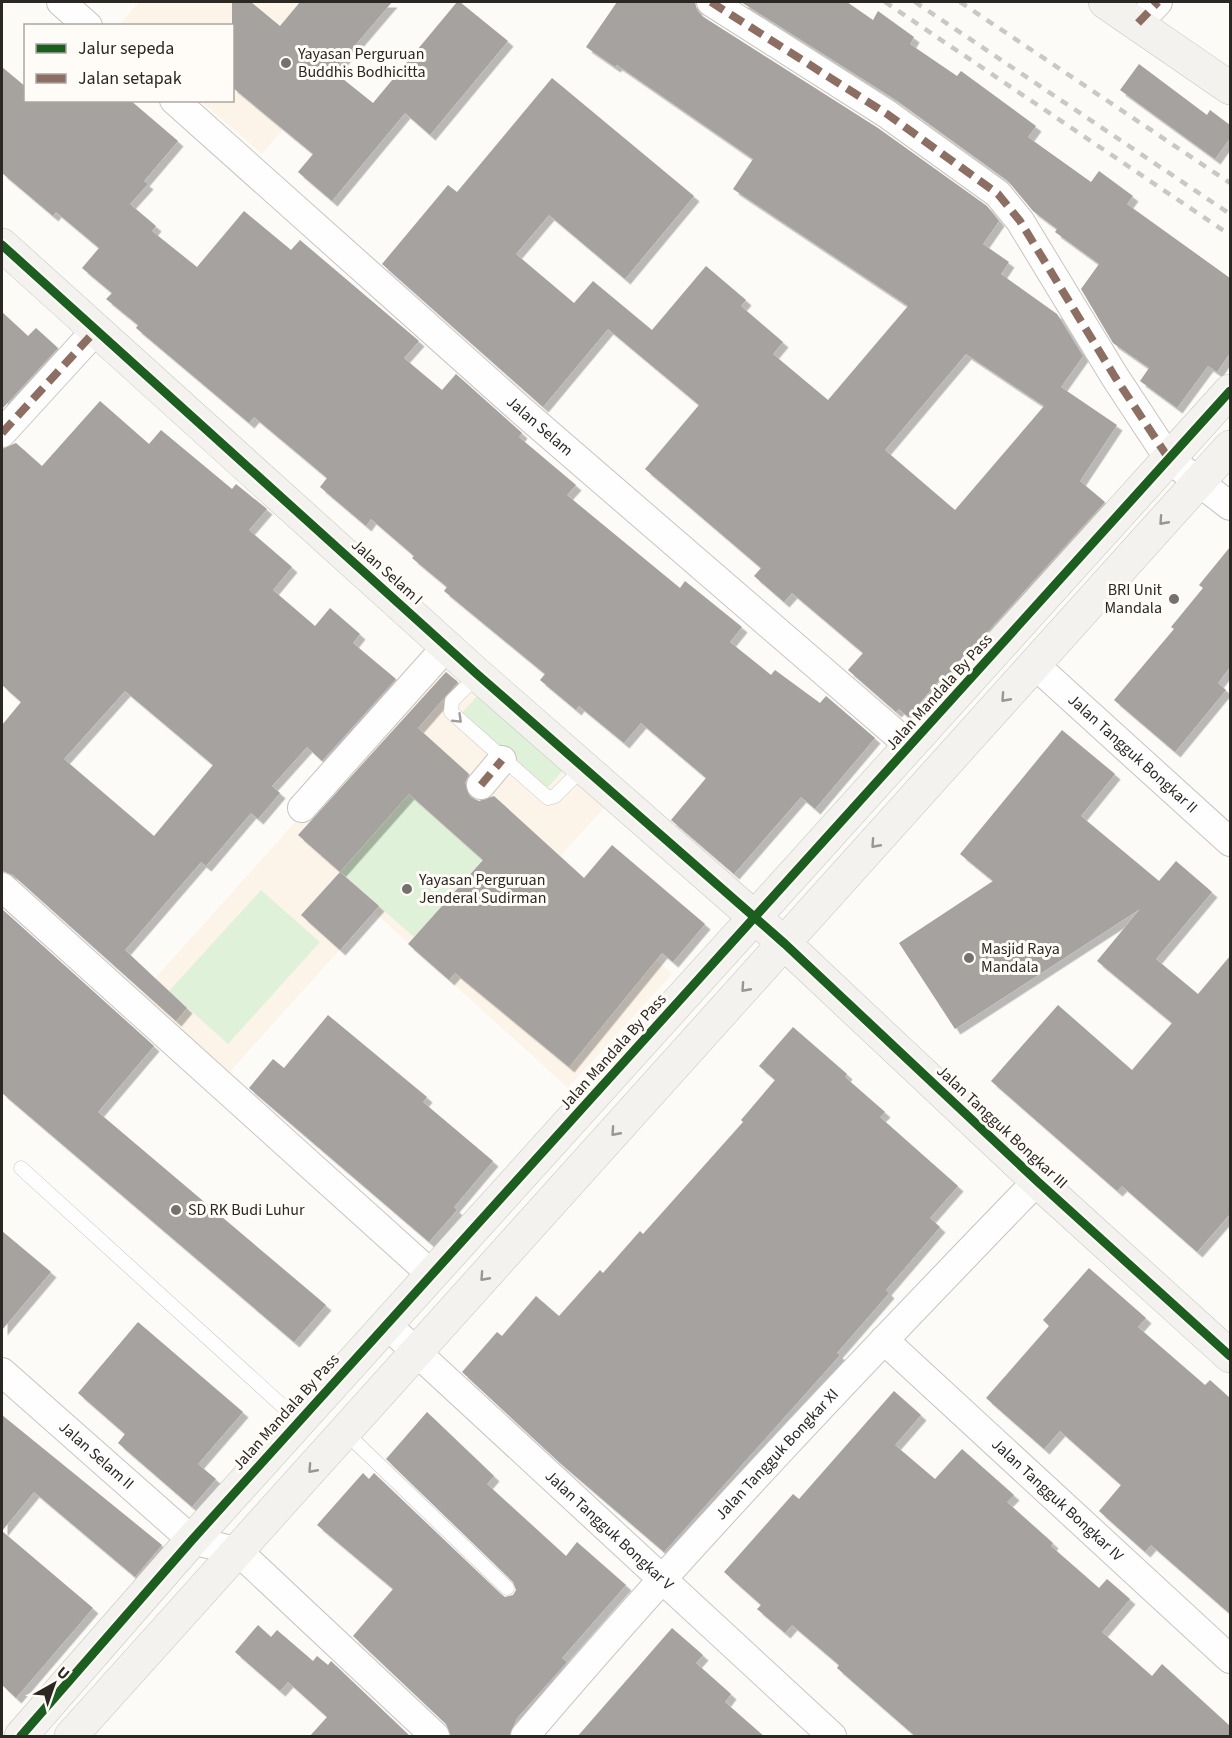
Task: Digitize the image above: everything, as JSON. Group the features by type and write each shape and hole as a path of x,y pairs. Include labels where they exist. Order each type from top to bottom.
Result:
{"street":[{"path":"61,2 86,24"},
{"path":"711,2 887,114 998,194 1020,221 1116,378 1169,459 1197,483 1230,506"},
{"path":"1105,2 1148,12 1230,88"},
{"name":"Jalan Selam","path":"176,102 522,411 910,746"},
{"name":"Jalan Selam I","path":"2,245 478,675 754,918"},
{"path":"2,433 96,330"},
{"name":"Jalan Mandala By Pass","path":"21,1737 192,1540 386,1324 1230,392"},
{"path":"71,1737 1230,447"},
{"path":"302,808 447,646"},
{"name":"Jalan Tangguk Bongkar II","path":"1035,664 1230,842"},
{"path":"481,784 502,760"},
{"path":"2,887 431,1274"},
{"name":"Jalan Tangguk Bongkar III","path":"754,918 785,944 1037,1181 1230,1356"},
{"name":"Jalan Tangguk Bongkar XI","path":"525,1737 663,1580 884,1340 1037,1181"},
{"name":"Jalan Tangguk Bongkar V","path":"386,1324 832,1737"},
{"name":"Jalan Tangguk Bongkar IV","path":"884,1340 1230,1659"},
{"name":"Jalan Selam II","path":"2,1372 192,1540"},
{"path":"192,1540 239,1552 435,1737"}],"lane":[{"path":"478,675 452,701 451,712 502,760 548,798 555,796 583,768"},
{"path":"21,1168 299,1421"},
{"path":"345,1432 507,1588"}],"shaded area":[{"name":"Yayasan Perguruan Buddhis Bodhicitta","path":"139,2 392,2 262,154 201,102 234,102 234,24 120,24"},
{"name":"Yayasan Perguruan Jenderal Sudirman","path":"440,661 604,808 552,865 672,974 568,1088 374,912 226,1076 139,996"}],"green space":[{"path":"478,695 562,771 545,791 460,715"},
{"path":"409,794 483,860 414,937 340,872"},
{"path":"261,890 320,942 228,1044 169,991"}],"building":[{"path":"232,2 251,2 280,26 300,2 392,2 333,71 373,103 457,2 460,2 508,41 430,135 405,113 332,201 298,172 313,154 234,89 234,24 232,24"},
{"path":"617,2 695,2 702,16 878,128 987,206 999,221 983,244 1009,262 1001,274 1057,314 1083,356 1061,387 1117,425 1080,481 1105,502 943,681 941,678 908,717 899,709 896,712 848,670 863,653 792,593 784,602 754,576 761,568 645,469 699,405 608,329 543,407 382,264 448,185 457,192 552,78 694,196 625,279 549,215 516,254 574,303 593,281 652,330 706,266 746,300 741,306 783,342 773,354 828,400 908,306 733,189 753,159 617,65 615,67 586,47","holes":["966,354 1044,406 955,510 885,450"]},
{"path":"741,2 847,2 873,20 878,11 914,37 910,44 957,76 961,71 1036,126 1028,137 1091,182 1099,171 1133,196 1127,204 1230,278 1230,353 1217,372 1208,366 1177,408 1140,381 1149,368 1113,343 1081,289 1099,264 1055,232 1057,229 1033,211 1008,181 896,100"},
{"path":"1139,64 1207,115 1210,110 1230,125 1230,138 1215,159 1120,90"},
{"path":"2,67 24,85 24,102 132,102 178,141 144,181 148,184 130,204 156,226 152,231 197,267 244,211 291,250 300,240 419,341 404,358 442,390 456,374 522,433 519,437 576,485 567,495 680,588 685,581 742,627 730,642 771,675 775,670 820,703 826,696 875,738 815,809 801,797 734,874 671,820 706,778 641,723 624,743 579,706 576,710 540,680 545,674 444,591 447,587 412,558 414,556 371,519 366,526 320,487 327,478 254,417 249,423 136,328 138,325 106,299 112,293 82,268 99,248 56,212 53,216 2,173"},
{"path":"2,312 28,336 36,328 58,348 2,409"},
{"path":"100,401 149,444 161,430 232,489 236,484 267,509 249,530 292,567 273,590 315,626 330,608 360,634 353,643 396,679 322,761 307,747 272,786 280,793 258,819 251,813 206,866 201,862 125,950 187,1008 176,1021 13,875 2,871 2,725 21,702 2,685 2,449 16,443 42,466","holes":["125,691 213,765 154,836 64,759"]},
{"path":"1230,547 1230,667 1218,683 1226,690 1175,752 1114,700 1174,629 1171,627 1203,588 1199,585"},
{"path":"446,672 458,682 418,728 469,774 465,783 470,797 479,801 494,796 584,878 612,845 705,924 673,962 662,953 569,1067 455,973 449,980 408,944 483,860 409,794 340,872 298,835"},
{"path":"1062,730 1115,774 1081,816 1159,881 1176,861 1212,892 1156,959 1198,994 1230,956 1230,1214 1197,1252 1122,1186 1117,1191 991,1081 1058,1005 1132,1070 1172,1023 1097,961 1140,909 955,1029 899,943 993,881 960,854"},
{"path":"340,872 379,906 340,950 301,915"},
{"name":"SD RK Budi Luhur","path":"2,909 154,1046 98,1112 326,1305 294,1342 2,1093"},
{"path":"328,1015 427,1097 423,1102 493,1161 454,1207 457,1210 429,1242 249,1088 273,1059 284,1068"},
{"path":"793,1027 847,1074 845,1077 885,1112 880,1117 958,1186 930,1218 940,1227 886,1290 889,1293 837,1353 840,1355 664,1552 560,1463 462,1372 497,1332 502,1336 536,1296 559,1316 600,1270 603,1273 640,1231 643,1234 743,1122 741,1120 775,1080 759,1066"},
{"path":"2,1231 51,1272 2,1330"},
{"path":"1089,1268 1146,1318 1138,1327 1205,1385 1210,1380 1230,1398 1230,1614 1151,1545 1145,1552 1099,1511 1121,1485 1060,1431 1044,1449 986,1398 1049,1326 1043,1320"},
{"path":"138,1322 243,1412 198,1464 216,1479 192,1507 118,1443 125,1434 78,1393"},
{"path":"894,1391 921,1415 895,1445 935,1479 962,1449 1014,1495 1007,1502 1053,1543 1051,1546 1099,1588 1107,1579 1130,1599 1102,1632 1152,1676 1162,1664 1230,1726 1230,1737 916,1737 837,1668 839,1665 792,1625 785,1633 757,1609 761,1605 724,1572 793,1494 799,1499"},
{"path":"427,1412 494,1476 487,1484 566,1556 577,1542 626,1585 562,1658 567,1662 517,1718 509,1737 451,1737 446,1724 353,1636 393,1589 317,1525 363,1473 369,1479 374,1473 501,1594 505,1597 513,1595 516,1590 513,1582 386,1459"},
{"path":"2,1415 162,1545 135,1577 34,1492 2,1531"},
{"path":"2,1531 93,1608 16,1698 2,1685"},
{"path":"258,1625 271,1637 277,1630 313,1661 317,1656 328,1665 331,1661 411,1737 309,1737 327,1717 288,1682 280,1691 235,1652"},
{"path":"672,1628 703,1655 696,1663 731,1694 725,1702 765,1737 577,1737"}],"railway":[{"path":"885,2 1230,235"},
{"path":"915,2 1230,214"},
{"path":"960,2 1230,183"}],"marked path":[{"path":"711,2 887,114 998,194 1020,221 1115,377 1169,459"},
{"path":"1138,23 1158,2"},
{"path":"2,433 96,330"},
{"path":"481,785 502,760"}],"cycle path":[{"path":"2,245 478,675 785,944 1037,1181 1230,1356"},
{"path":"21,1736 192,1540 1230,391"}],"place":[{"name":"Yayasan Perguruan Buddhis Bodhicitta","path":"286,63"},
{"name":"BRI Unit Mandala","path":"1174,599"},
{"name":"Yayasan Perguruan Jenderal Sudirman","path":"407,889"},
{"name":"Masjid Raya Mandala","path":"969,958"},
{"name":"SD RK Budi Luhur","path":"176,1210"}]}
